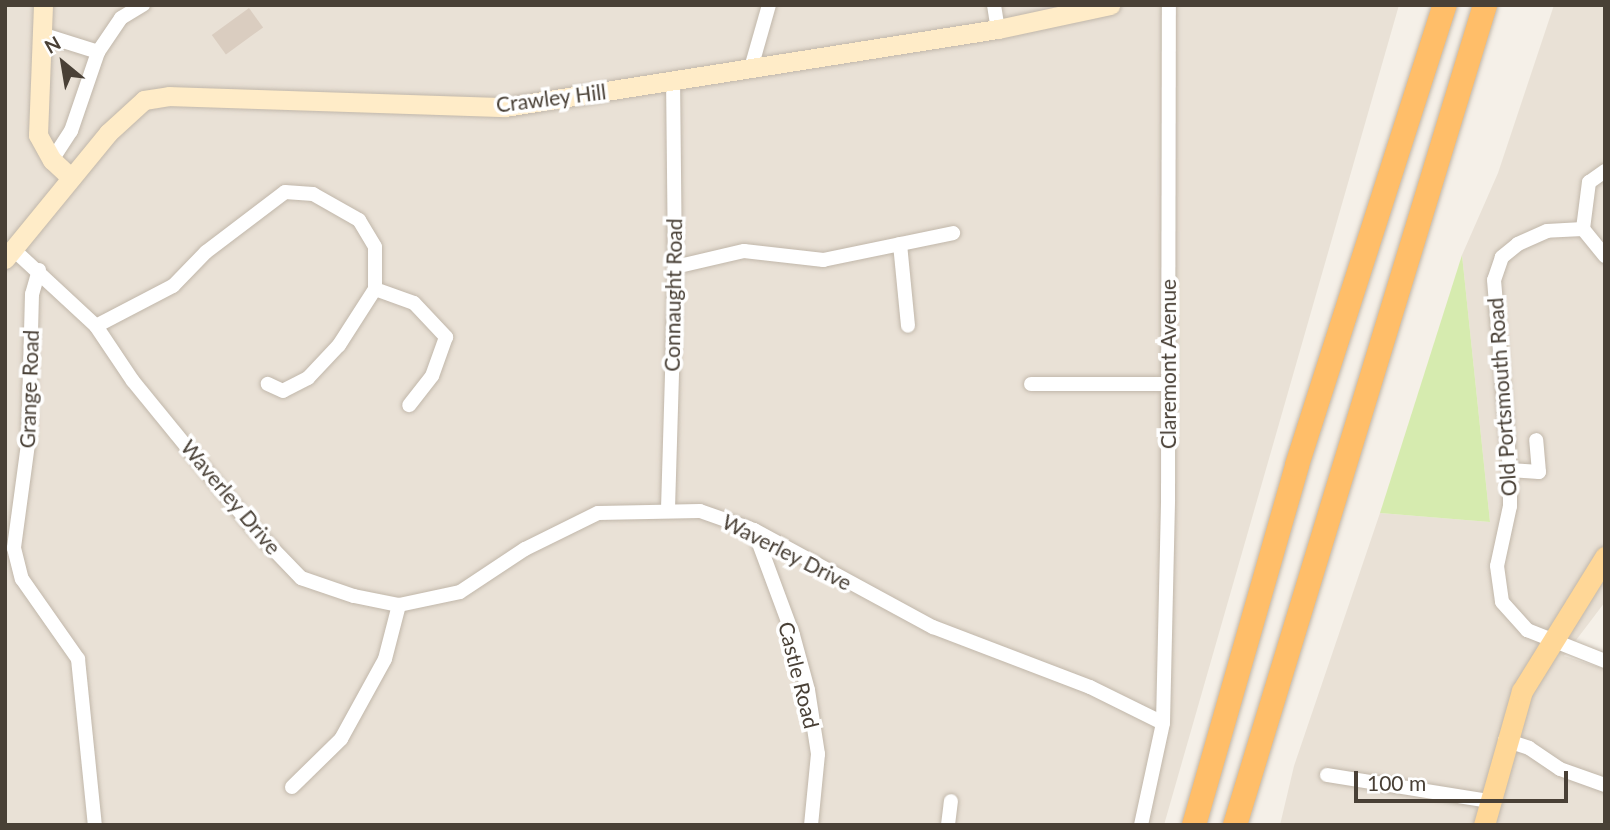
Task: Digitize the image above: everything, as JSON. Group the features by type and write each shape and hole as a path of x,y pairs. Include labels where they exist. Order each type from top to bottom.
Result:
{"highway":[{"path":"1194,825 1297,465 1445,5"},
{"path":"1235,825 1485,5"}],"main road":[{"path":"1484,825 1505,740 1522,691 1605,557"}],"street":[{"path":"43,5 38,135 52,160 71,178"},
{"path":"52,160 71,131 98,52 121,18 143,5"},
{"path":"751,68 769,5"},
{"path":"994,5 998,29"},
{"name":"Crawley Hill","path":"9,255 107,133 144,100 169,96 505,107 998,29 1110,5"},
{"name":"Claremont Avenue","path":"1141,825 1163,723 1168,384 1169,5"},
{"path":"41,34 98,52"},
{"name":"Connaught Road","path":"668,509 675,267 673,80"},
{"path":"1605,171 1589,182 1583,229 1605,256"},
{"path":"96,326 173,286 206,252 285,192 313,194 359,219 375,247 375,289 338,345 308,379 284,391 268,384"},
{"name":"Old Portsmouth Road","path":"1583,229 1547,231 1518,244 1502,257 1493,280 1510,470 1510,506 1497,566 1502,602 1527,630 1605,661"},
{"path":"675,267 744,251 824,260 953,233"},
{"path":"900,244 908,327"},
{"name":"Waverley Drive","path":"9,255 39,270 96,326 133,381 252,527 301,578 354,596 399,605 460,592 525,549 598,513 668,509 727,517 933,627 1090,687 1163,723"},
{"name":"Grange Road","path":"39,270 32,294 28,444 14,548 22,579 78,659 95,825"},
{"path":"375,289 414,303 446,337 432,376 409,405"},
{"path":"1031,384 1168,384"},
{"path":"1510,470 1534,475 1539,472 1536,440"},
{"name":"Castle Road","path":"754,530 793,635 808,690 818,754 811,825"},
{"path":"292,786 341,739 386,659 399,605"},
{"path":"1505,740 1529,748 1560,769 1605,785"},
{"path":"1328,775 1489,801"},
{"path":"948,825 951,801"}],"shaded area":[{"path":"5,5 1399,5 1164,825 5,825"},
{"path":"1554,5 1605,5 1605,602 1564,656 1605,669 1605,825 1280,825 1294,766 1380,513 1490,522 1462,255 1498,173"}],"green space":[{"path":"1462,255 1490,522 1380,513"}],"building":[{"path":"249,8 263,27 226,54 212,35"}]}
